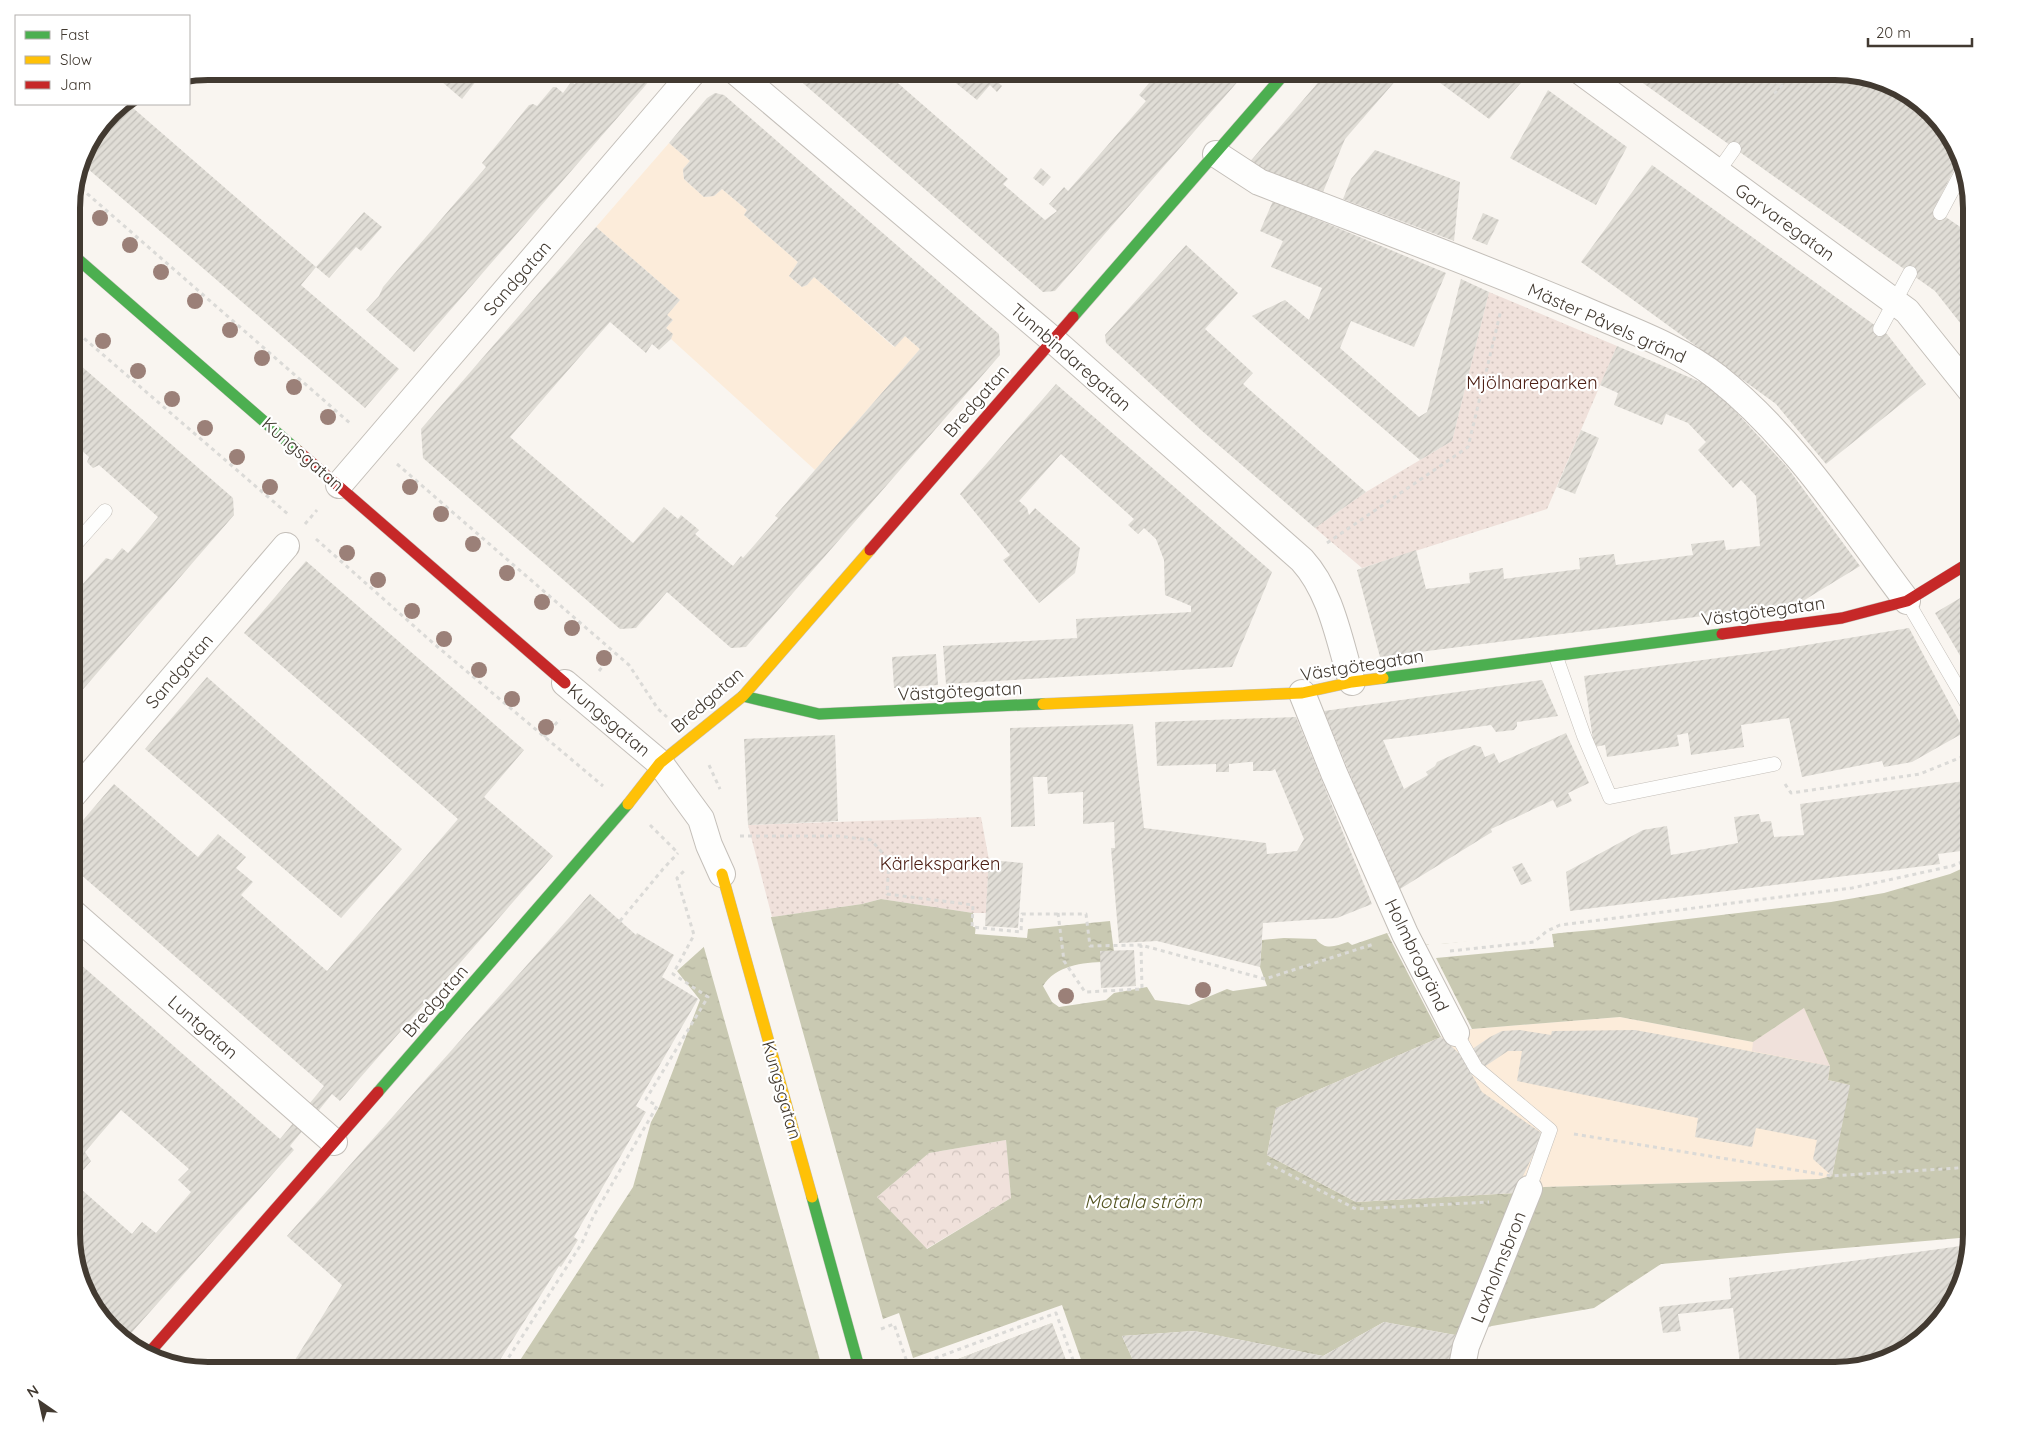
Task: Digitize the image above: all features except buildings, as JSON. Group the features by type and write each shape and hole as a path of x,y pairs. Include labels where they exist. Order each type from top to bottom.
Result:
{"street":[{"name":"Sandgatan","path":"339,485 686,80"},
{"name":"Tunnbindaregatan","path":"746,80 1053,340 1302,560 1314,573 1330,608 1352,682"},
{"name":"Bredgatan","path":"153,1349 627,806 660,763 743,696 1279,80"},
{"name":"Garvaregatan","path":"1592,80 1907,311 1963,381"},
{"name":"Mäster Påvels gränd","path":"1216,154 1259,182 1508,280 1671,348 1716,376 1755,410 1799,457 1907,601"},
{"name":"Kungsgatan","path":"80,261 565,683 660,763 701,819 708,845 722,874 858,1362"},
{"name":"Sandgatan","path":"80,787 286,546"},
{"name":"Västgötegatan","path":"743,696 819,714 1302,693 1352,682 1556,657 1842,618 1907,601 1963,567"},
{"name":"Holmbrogränd","path":"1302,693 1334,773 1393,938 1456,1033"},
{"name":"Luntgatan","path":"80,919 334,1142"},
{"name":"Laxholmsbron","path":"1463,1358 1527,1194"}],"lane":[{"path":"1717,173 1734,148"},
{"path":"1940,213 1959,177"},
{"path":"1880,329 1910,273"},
{"path":"80,539 105,511"},
{"name":"Mäster Påvels gränd","path":"1907,601 1963,697"},
{"path":"1556,657 1584,736 1610,797 1774,764"},
{"name":"Holmbrogränd","path":"1456,1033 1476,1068 1550,1130"},
{"path":"1527,1194 1550,1130"}],"path":[{"path":"1773,95 1782,86 1774,80"},
{"path":"1302,560 1468,447 1508,280"},
{"path":"286,546 339,485"},
{"path":"538,732 659,833 683,860"},
{"path":"1791,793 1920,774 1963,757"},
{"path":"620,921 678,853 738,836 838,836 871,840 889,860 887,894 973,905 972,927 1021,932 1022,914 1086,914 1090,946 1141,945 1265,979 1393,938 1441,952 1534,942 1546,931 1560,925 1852,888 1952,866 1963,862"},
{"path":"506,1362 582,1243 593,1217 656,1106 646,1099 708,997 673,974 694,935 677,878 688,867"},
{"path":"1058,913 1064,961 1085,992 1142,989 1141,945"},
{"path":"1550,1130 1832,1176 1963,1168"},
{"path":"1267,1163 1356,1209 1527,1194"},
{"path":"925,1362 1056,1313 1074,1362"},
{"path":"876,1331 894,1324 907,1362"}],"shaded area":[{"path":"669,143 690,161 683,169 684,179 704,197 714,196 722,189 747,210 744,215 798,262 789,276 802,287 807,285 814,277 894,347 905,336 920,349 815,470 671,339 672,334 666,328 673,320 667,315 680,300 596,227"},
{"path":"1804,1008 1850,1085 1832,1176 1819,1179 1544,1187 1515,1193 1356,1202 1267,1155 1276,1108 1441,1037 1472,1029 1620,1017 1753,1042"}],"green space":[{"name":"Mjölnareparken","path":"1489,292 1617,346 1547,509 1362,568 1315,528 1366,492 1452,441"},
{"name":"Kärleksparken","path":"981,817 989,860 986,913 973,913 881,899 862,904 772,917 748,825"},
{"path":"1804,1008 1830,1066 1752,1051 1753,1042"},
{"path":"1006,1140 1011,1198 926,1249 877,1197 929,1153"}],"water":[{"name":"Motala ström","path":"1963,868 1963,1238 1661,1264 1594,1308 1492,1326 1455,1335 1384,1322 1323,1356 1194,1331 1122,1336 1134,1362 1067,1362 1052,1323 951,1362 519,1362 633,1187 651,1122 659,1107 700,1000 677,971 736,918 772,917 862,904 881,899 973,913 973,927 1021,931 1110,921 1114,952 1105,962 1070,966 1048,979 1043,986 1052,1002 1059,1007 1106,1000 1114,993 1147,987 1155,1000 1189,1005 1227,989 1233,991 1267,986 1260,967 1262,940 1284,938 1316,939 1319,943 1327,946 1348,942 1352,945 1387,933 1430,945 1604,929 1831,902 1884,893 1950,874","holes":["1804,1008 1830,1066 1828,1080 1849,1085 1832,1176 1819,1179 1544,1187 1515,1193 1356,1202 1267,1155 1276,1108 1441,1037 1472,1029 1620,1017 1753,1042","1006,1140 1011,1198 927,1249 877,1197 929,1153"]}],"pier":[{"path":"770,914 883,1319 899,1313 913,1358 1062,1305 1082,1362 1067,1362 1052,1323 950,1362 820,1362 703,944 735,915"},
{"path":"976,924 1028,929 1027,938 975,934"},
{"path":"1563,930 1564,932 1552,934 1554,947 1436,958 1472,1029 1441,1037 1387,933 1429,945 1428,942 1441,944"}],"traffic: fast":[{"path":"1073,317 1279,80"},
{"path":"80,261 298,451"},
{"path":"1383,678 1722,634"},
{"path":"743,696 819,714 1043,704"},
{"path":"378,1092 628,804"},
{"path":"812,1197 858,1362"}],"traffic: slow":[{"path":"628,804 660,763 743,696 870,550"},
{"path":"1043,704 1302,693 1352,682 1383,678"},
{"path":"722,874 812,1197"}],"traffic: jam":[{"path":"870,550 1073,317"},
{"path":"298,451 565,683"},
{"path":"1722,634 1842,618 1907,601 1963,567"},
{"path":"153,1349 378,1092"}]}
